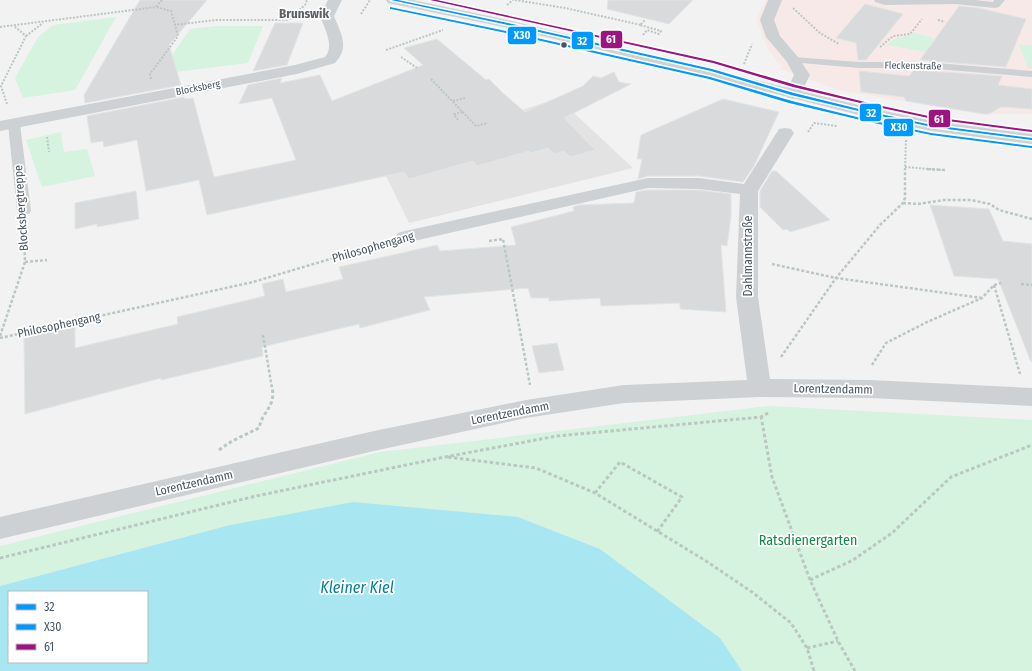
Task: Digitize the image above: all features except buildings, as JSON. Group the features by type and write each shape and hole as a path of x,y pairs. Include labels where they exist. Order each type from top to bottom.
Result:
{"main road":[{"path":"394,0 712,70 793,94 871,113 932,126 1032,139"}],"street":[{"name":"Blocksberg","path":"7,125 297,69 330,60 335,56 337,48 327,16 336,0"},
{"path":"775,0 767,20 773,37 777,44 793,60 802,75 793,94"},
{"path":"749,192 785,134"},
{"name":"Philosophengang","path":"405,237 648,184 665,182 736,187 749,192"},
{"name":"Dahlmannstraße","path":"749,192 747,297 760,388"},
{"name":"Lorentzendamm","path":"0,528 374,440 534,407 624,394 760,388 806,388 870,389 1030,397"}],"lane":[{"path":"879,0 885,2 969,2 996,5 1000,0"},
{"name":"Fleckenstraße","path":"793,60 859,65 924,65 1032,74"},
{"name":"Blocksbergtreppe","path":"7,125 24,211"}],"path":[{"path":"156,7 162,0"},
{"path":"174,25 216,20 288,20 305,5 307,0"},
{"path":"361,14 370,0"},
{"path":"507,5 514,0 566,8 641,24 640,25 661,31 659,34 647,30 643,35"},
{"path":"0,27 43,23 115,11 156,7 171,11 178,36 150,74 153,96"},
{"path":"792,7 812,24 824,37 838,44"},
{"path":"880,47 893,35 910,34 924,16"},
{"path":"641,24 645,20"},
{"path":"7,125 1,86 26,36 43,23"},
{"path":"14,26 26,36"},
{"path":"386,50 443,30"},
{"path":"743,64 752,44"},
{"path":"401,57 416,68"},
{"path":"431,79 476,126 488,123"},
{"path":"453,101 465,98"},
{"path":"458,120 454,114 463,112"},
{"path":"785,134 804,137 814,123 837,126"},
{"path":"855,671 838,641 810,580 772,477 761,417 760,388 836,278 880,225 903,203 905,198 906,137"},
{"path":"905,167 947,170"},
{"path":"903,203 918,204 944,200 971,200 990,204 999,210 1032,219"},
{"name":"Blocksbergtreppe","path":"0,337 25,262 24,211"},
{"name":"Philosophengang","path":"0,337 253,282 405,237"},
{"path":"488,241 503,240 534,407"},
{"path":"748,258 836,278 982,298"},
{"path":"25,262 47,260"},
{"path":"870,389 871,367 886,343 925,323 982,298 994,285 1001,283"},
{"path":"1021,284 1032,285"},
{"path":"994,285 1030,397"},
{"path":"215,454 232,441 259,428 261,419 269,408 274,397 263,335"},
{"path":"0,558 256,496 445,457 557,436 761,417 806,388"},
{"path":"810,580 853,560 892,533 951,477 1032,445"},
{"path":"445,457 536,468 595,493 706,561 752,592 791,623 807,648 814,671"},
{"path":"595,493 620,462 682,497 657,532"},
{"path":"807,648 838,641"}],"shaded area":[{"path":"766,0 1032,0 1032,114 984,114 841,91 778,68 782,67 768,50 756,19"},
{"path":"552,100 574,113 633,168 409,223 383,170 519,111"}],"green space":[{"path":"116,17 75,90 23,98 15,78 38,37 53,25"},
{"path":"216,26 263,26 248,63 159,74 190,29"},
{"path":"915,33 934,38 926,52 887,45 895,39"},
{"path":"1019,45 1032,45 1032,68 1028,68"},
{"path":"61,132 64,152 87,149 95,176 42,187 26,140"},
{"name":"Ratsdienergarten","path":"769,406 1032,420 1032,671 742,671 720,638 600,549 518,517 226,526 0,586 0,546 380,452"}],"water":[{"name":"Kleiner Kiel","path":"353,502 518,517 600,549 720,638 742,671 0,671 0,586 226,526"}],"transit line":[{"name":"32","path":"393,0 508,24 712,70 793,94 871,113 932,126 1032,139"},
{"name":"61","path":"432,0 714,62 795,86 873,105 933,118 1032,131"},
{"name":"X30","path":"391,8 506,32 710,78 791,102 869,121 931,134 1031,147"}],"district":[{"name":"Brunswik","path":"304,13"}]}
